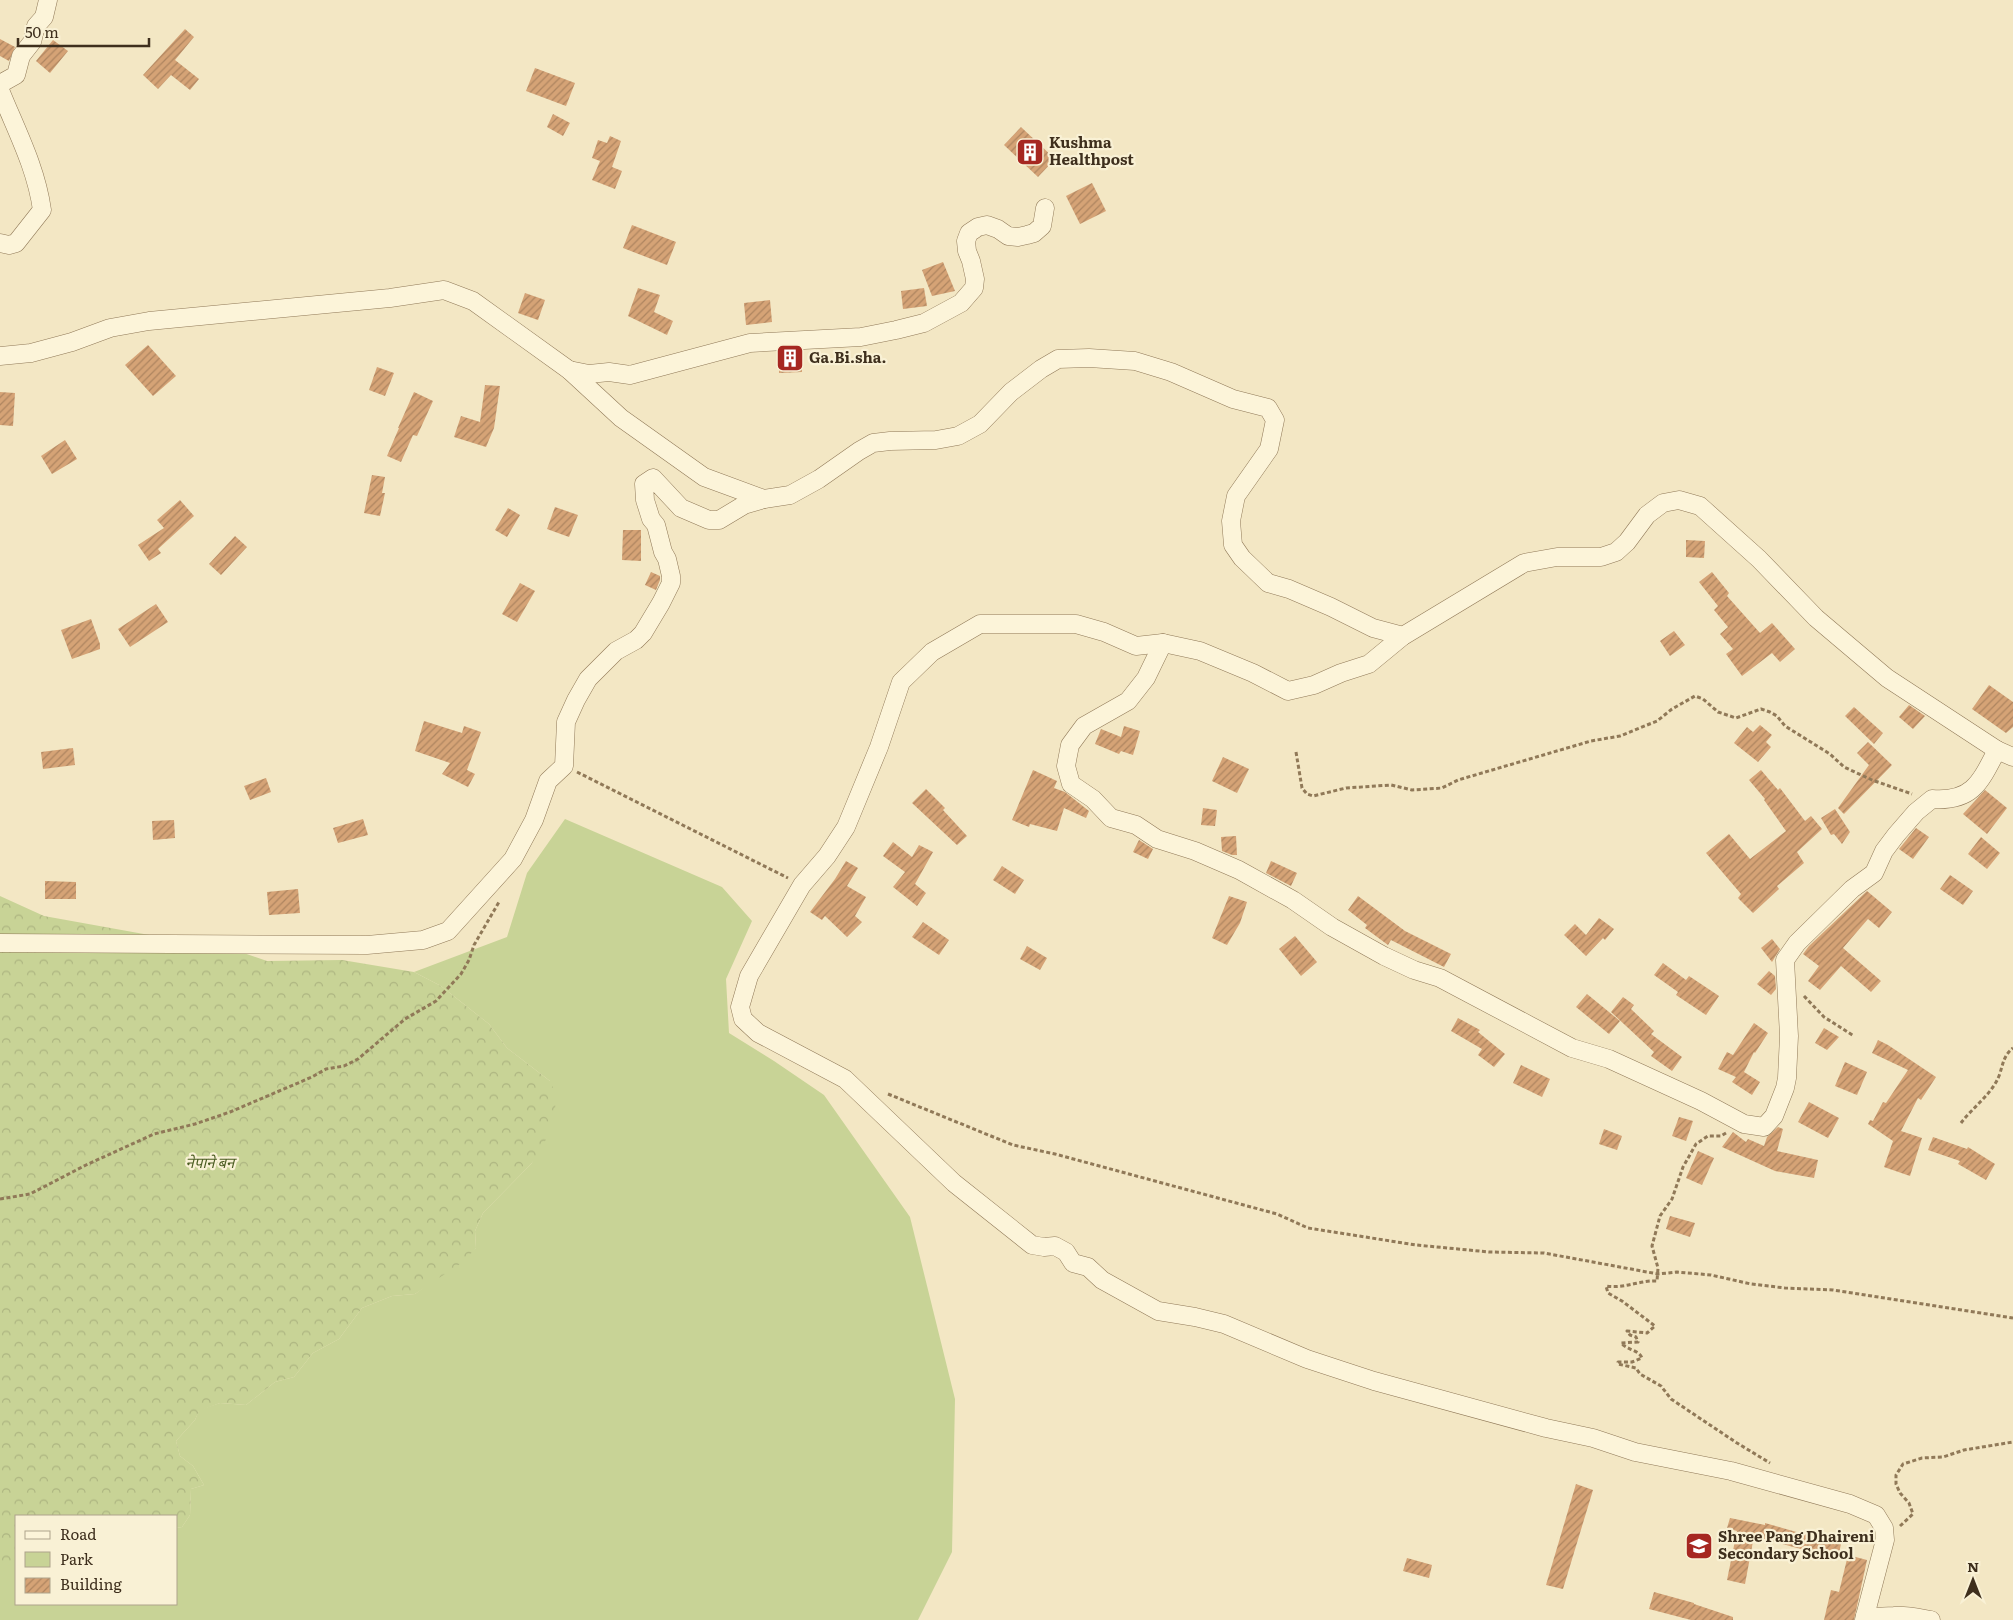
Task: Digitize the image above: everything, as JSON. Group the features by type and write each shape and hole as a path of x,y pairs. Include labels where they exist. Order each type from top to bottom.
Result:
{"street":[{"path":"0,84 16,75 21,56 32,42 36,26 44,17 48,0"},
{"path":"0,90 16,133 30,161 38,185 42,210 16,243 9,245 0,243"},
{"path":"569,370 589,374 609,372 630,375 750,343 861,337 924,323 961,303 974,288 975,279 967,251 966,240 969,234 978,227 987,225 1008,236 1018,237 1034,233 1042,226 1045,208"},
{"path":"0,356 31,353 72,342 110,328 149,321 390,298 444,290 473,301 569,370 621,418 704,477 764,499"},
{"path":"0,943 367,945 423,940 448,931 513,859 534,820 548,781 564,766 566,722 588,679 616,651 636,640 643,633 661,603 670,583 671,576 667,559 663,552 656,525 651,519 645,500 644,484 653,478 681,508 708,520 719,520 744,505 764,499 790,495 819,479 873,443 936,440 958,436 980,424 1011,392 1041,369 1058,359 1089,358 1135,361 1171,372 1233,399 1268,408 1275,420 1269,448 1236,496 1231,521 1233,545 1242,558 1268,583 1289,589 1331,607 1373,628 1403,636"},
{"path":"1931,1620 1909,1616 1864,1618 1883,1553 1884,1528 1876,1515 1850,1504 1731,1471 1635,1452 1593,1438 1546,1428 1374,1381 1307,1359 1224,1324 1158,1311 1102,1280 1088,1267 1073,1263 1066,1252 1055,1246 1032,1245 954,1183 845,1079 758,1033 743,1019 740,1007 749,976 802,885 826,856 846,827 879,747 900,682 932,652 980,624 1076,624 1104,632 1136,646 1163,643 1200,651 1253,673 1288,691 1314,685 1341,673 1369,664 1403,636 1524,563 1557,557 1601,557 1616,552 1627,542 1648,516 1663,503 1679,500 1700,506 1710,514 1759,559 1816,618 1887,678 1997,750 2013,757"},
{"path":"1163,643 1146,678 1128,701 1084,726 1070,745 1066,766 1071,784 1093,799 1111,818 1136,825 1157,839 1195,851 1240,870 1293,900 1332,928 1384,956 1414,970 1440,978 1572,1048 1609,1059 1641,1073 1701,1101 1744,1124 1764,1127 1774,1116 1785,1088 1789,1036 1785,960 1796,943 1852,889 1874,873 1884,851 1916,812 1932,800 1948,800 1963,796 1978,784 1997,750"}],"path":[{"path":"1296,752 1302,788 1307,794 1314,796 1346,788 1391,785 1412,790 1442,788 1458,780 1590,741 1620,736 1656,721 1695,696 1703,699 1718,712 1736,718 1760,710 1770,712 1777,716 1785,726 1830,754 1844,767 1872,780 1932,800"},
{"path":"564,766 802,885"},
{"path":"0,1199 30,1194 86,1165 154,1134 195,1124 230,1112 312,1077 326,1069 344,1066 358,1059 405,1019 436,1000 461,974 470,960 474,945 503,895"},
{"path":"1785,977 1824,1017 1854,1036"},
{"path":"1961,1123 1998,1078 2007,1053 2013,1048"},
{"path":"880,1091 1013,1145 1055,1154 1277,1214 1308,1228 1416,1245 1489,1252 1544,1253 1658,1274 1677,1272 1776,1287 1834,1290 2013,1318"},
{"path":"1744,1124 1721,1136 1708,1136 1696,1144 1692,1151 1679,1176 1672,1199 1660,1216 1659,1224 1653,1235 1652,1246 1658,1274 1657,1281 1640,1282 1624,1287 1606,1286 1608,1293 1655,1326 1647,1333 1627,1331 1630,1335 1636,1337 1638,1342 1621,1343 1623,1346 1640,1354 1642,1358 1632,1362 1618,1362 1618,1364 1636,1368 1640,1374 1661,1386 1671,1399 1737,1444 1772,1464"},
{"path":"1884,1534 1901,1525 1913,1514 1912,1508 1900,1493 1896,1484 1896,1475 1903,1464 1922,1458 1943,1457 1964,1450 2013,1442"}],"green space":[{"path":"565,819 722,887 752,921 726,979 729,1033 824,1095 910,1217 955,1399 952,1552 918,1620 0,1620 0,1565 15,1565 15,1605 178,1605 178,1528 182,1527 190,1515 191,1489 204,1485 193,1466 180,1456 176,1441 195,1420 199,1410 220,1403 246,1405 275,1382 294,1377 313,1353 339,1339 362,1308 392,1296 415,1294 476,1248 475,1231 483,1213 532,1163 550,1081 507,1048 489,1024 441,986 414,972 507,937 527,873"},
{"name":"नेपाने बन","path":"0,896 44,916 238,951 267,961 342,960 414,972 441,986 489,1024 507,1048 550,1081 556,1095 554,1126 532,1163 483,1213 475,1231 476,1248 463,1262 415,1294 392,1296 362,1308 339,1339 313,1353 294,1377 275,1382 246,1405 220,1403 199,1411 195,1420 176,1441 180,1456 193,1466 204,1485 191,1489 190,1515 182,1527 178,1528 178,1515 15,1515 15,1565 0,1565"}],"building":[{"path":"185,29 194,37 175,60 199,79 190,90 171,75 158,89 143,75"},
{"path":"0,39 15,47 9,61 0,56"},
{"path":"53,40 68,51 50,73 36,61"},
{"path":"535,68 575,83 566,106 526,91"},
{"path":"553,114 570,123 563,136 547,127"},
{"name":"Kushma Healthpost","path":"1021,127 1055,159 1038,177 1004,145"},
{"path":"610,136 621,141 612,167 622,171 615,189 592,180 600,161 592,158 598,140 607,143"},
{"path":"1092,183 1106,211 1080,224 1066,196"},
{"path":"632,225 676,242 667,265 623,248"},
{"path":"943,262 955,291 932,296 922,270"},
{"path":"638,288 660,295 654,312 673,321 667,335 628,316"},
{"path":"924,288 927,306 903,309 901,291"},
{"path":"525,293 545,300 538,320 518,313"},
{"path":"770,300 772,322 746,325 744,303"},
{"path":"148,345 176,376 153,396 125,365"},
{"name":"Ga.Bi.sha.","path":"802,351 802,372 779,373 779,352"},
{"path":"377,367 394,373 385,396 369,390"},
{"path":"485,385 500,386 494,428 486,447 454,437 461,416 480,422"},
{"path":"0,392 15,393 13,426 0,425"},
{"path":"414,392 433,401 417,436 413,435 401,462 387,456"},
{"path":"65,440 77,459 52,474 41,456"},
{"path":"372,475 385,477 382,493 385,493 380,516 364,513"},
{"path":"180,500 194,516 158,549 161,553 149,561 138,545 164,528 157,520"},
{"path":"555,507 578,515 569,537 547,529"},
{"path":"508,508 520,515 507,537 495,530"},
{"path":"623,530 641,530 641,561 622,560"},
{"path":"235,536 247,547 221,575 209,564"},
{"path":"1686,540 1705,541 1704,558 1686,557"},
{"path":"651,572 660,576 656,590 645,585"},
{"path":"1712,572 1729,593 1727,596 1760,633 1772,623 1795,649 1780,662 1772,653 1742,676 1726,654 1733,649 1720,634 1728,627 1714,610 1718,606 1699,582"},
{"path":"520,583 535,591 517,622 502,614"},
{"path":"156,604 168,622 130,647 118,629"},
{"path":"91,619 100,649 72,659 61,630"},
{"path":"1674,631 1685,645 1670,656 1660,641"},
{"path":"1989,685 2013,702 2013,727 2006,733 1972,709"},
{"path":"1909,705 1925,716 1913,729 1899,717"},
{"path":"1854,707 1883,733 1874,744 1845,716"},
{"path":"424,721 462,733 464,726 481,732 467,770 475,774 468,787 442,774 450,763 415,751"},
{"path":"1760,725 1772,735 1766,742 1771,747 1758,762 1734,743 1747,727 1753,732"},
{"path":"1124,726 1140,731 1133,755 1121,751 1119,754 1095,744 1101,729 1121,737"},
{"path":"1868,742 1892,765 1844,814 1838,808 1869,765 1857,753"},
{"path":"73,748 75,765 43,769 41,752"},
{"path":"1223,757 1249,769 1237,793 1212,781"},
{"path":"1033,770 1057,781 1054,788 1065,792 1089,811 1086,818 1064,808 1057,831 1030,824 1029,827 1012,820"},
{"path":"1761,770 1778,790 1780,788 1805,821 1811,816 1822,829 1797,852 1804,863 1777,886 1779,889 1753,913 1738,898 1741,894 1706,853 1729,834 1750,859 1786,831 1765,799 1749,780"},
{"path":"266,778 271,792 250,800 244,786"},
{"path":"926,789 945,808 943,810 967,836 957,845 912,803"},
{"path":"1985,790 2007,808 1987,834 1963,814"},
{"path":"1203,808 1217,810 1215,826 1201,825"},
{"path":"1835,809 1850,832 1842,844 1834,834 1831,835 1821,818"},
{"path":"363,819 368,835 338,843 333,828"},
{"path":"174,820 175,838 153,840 152,821"},
{"path":"1916,828 1929,837 1913,859 1899,849"},
{"path":"1236,836 1237,855 1222,851 1221,837"},
{"path":"1981,837 2000,853 1987,869 1968,854"},
{"path":"1139,840 1153,849 1148,859 1133,852"},
{"path":"893,842 912,857 919,845 933,852 915,884 926,893 917,906 893,887 905,872 883,856"},
{"path":"846,861 858,868 847,886 866,897 855,916 862,922 847,937 825,916 822,920 810,912"},
{"path":"1271,861 1297,873 1291,886 1266,873"},
{"path":"1002,866 1024,880 1015,894 993,880"},
{"path":"1950,875 1973,891 1963,905 1940,889"},
{"path":"45,881 76,882 76,899 45,899"},
{"path":"298,889 300,913 269,915 267,892"},
{"path":"1867,891 1892,912 1879,928 1868,919 1843,948 1881,981 1871,992 1841,966 1820,990 1808,981 1819,966 1803,954"},
{"path":"1229,896 1247,902 1240,923 1227,945 1212,938"},
{"path":"1358,896 1405,931 1451,954 1444,967 1391,940 1388,945 1365,928 1367,925 1348,910"},
{"path":"1599,918 1614,929 1605,940 1603,938 1586,956 1564,935 1575,924 1586,935"},
{"path":"923,922 949,940 939,955 912,937"},
{"path":"1295,936 1317,962 1301,976 1279,949"},
{"path":"1772,939 1780,949 1772,962 1761,948"},
{"path":"1027,946 1047,958 1040,970 1020,959"},
{"path":"1663,963 1686,980 1689,976 1719,996 1706,1015 1676,995 1678,992 1654,975"},
{"path":"1769,971 1775,976 1776,989 1771,995 1757,984"},
{"path":"1587,994 1620,1021 1609,1034 1576,1007"},
{"path":"1623,997 1634,1005 1631,1009 1654,1031 1651,1034 1682,1057 1672,1071 1651,1056 1654,1052 1611,1012"},
{"path":"1458,1018 1480,1030 1478,1032 1505,1054 1494,1067 1478,1055 1482,1049 1451,1031"},
{"path":"1754,1023 1768,1033 1754,1052 1744,1072 1760,1082 1752,1095 1732,1082 1736,1077 1718,1069 1727,1052 1733,1055"},
{"path":"1824,1028 1839,1037 1827,1050 1815,1043"},
{"path":"1878,1040 1936,1077 1921,1100 1918,1098 1901,1131 1922,1138 1910,1176 1884,1167 1893,1141 1868,1124 1870,1120 1873,1121 1883,1102 1886,1103 1908,1070 1872,1053"},
{"path":"1845,1062 1867,1072 1857,1095 1835,1086"},
{"path":"1521,1065 1550,1079 1542,1097 1513,1083"},
{"path":"1809,1102 1839,1118 1828,1138 1798,1122"},
{"path":"1679,1117 1693,1121 1686,1141 1672,1136"},
{"path":"1778,1127 1783,1129 1777,1151 1818,1160 1814,1178 1775,1171 1722,1147 1733,1132 1746,1142 1748,1139 1764,1146 1767,1137"},
{"path":"1604,1129 1622,1136 1617,1150 1599,1144"},
{"path":"1933,1137 1967,1149 1968,1147 1995,1164 1986,1180 1958,1164 1960,1161 1928,1150"},
{"path":"1698,1151 1714,1158 1702,1185 1686,1178"},
{"path":"1670,1216 1695,1223 1690,1237 1666,1229"},
{"path":"1576,1484 1593,1490 1563,1589 1546,1585"},
{"path":"1730,1518 1765,1525 1765,1523 1807,1535 1807,1537 1841,1544 1838,1558 1754,1536 1745,1584 1727,1580 1737,1531 1727,1528"},
{"path":"1848,1555 1867,1560 1854,1620 1824,1620 1831,1590 1839,1592"},
{"path":"1407,1558 1432,1565 1429,1578 1403,1571"},
{"path":"1654,1592 1694,1603 1733,1617 1733,1620 1691,1620 1649,1609"}],"place":[{"name":"Kushma Healthpost","path":"1030,152"},
{"name":"Ga.Bi.sha.","path":"790,358"},
{"name":"Shree Pang Dhaireni Secondary School","path":"1699,1546"}]}
